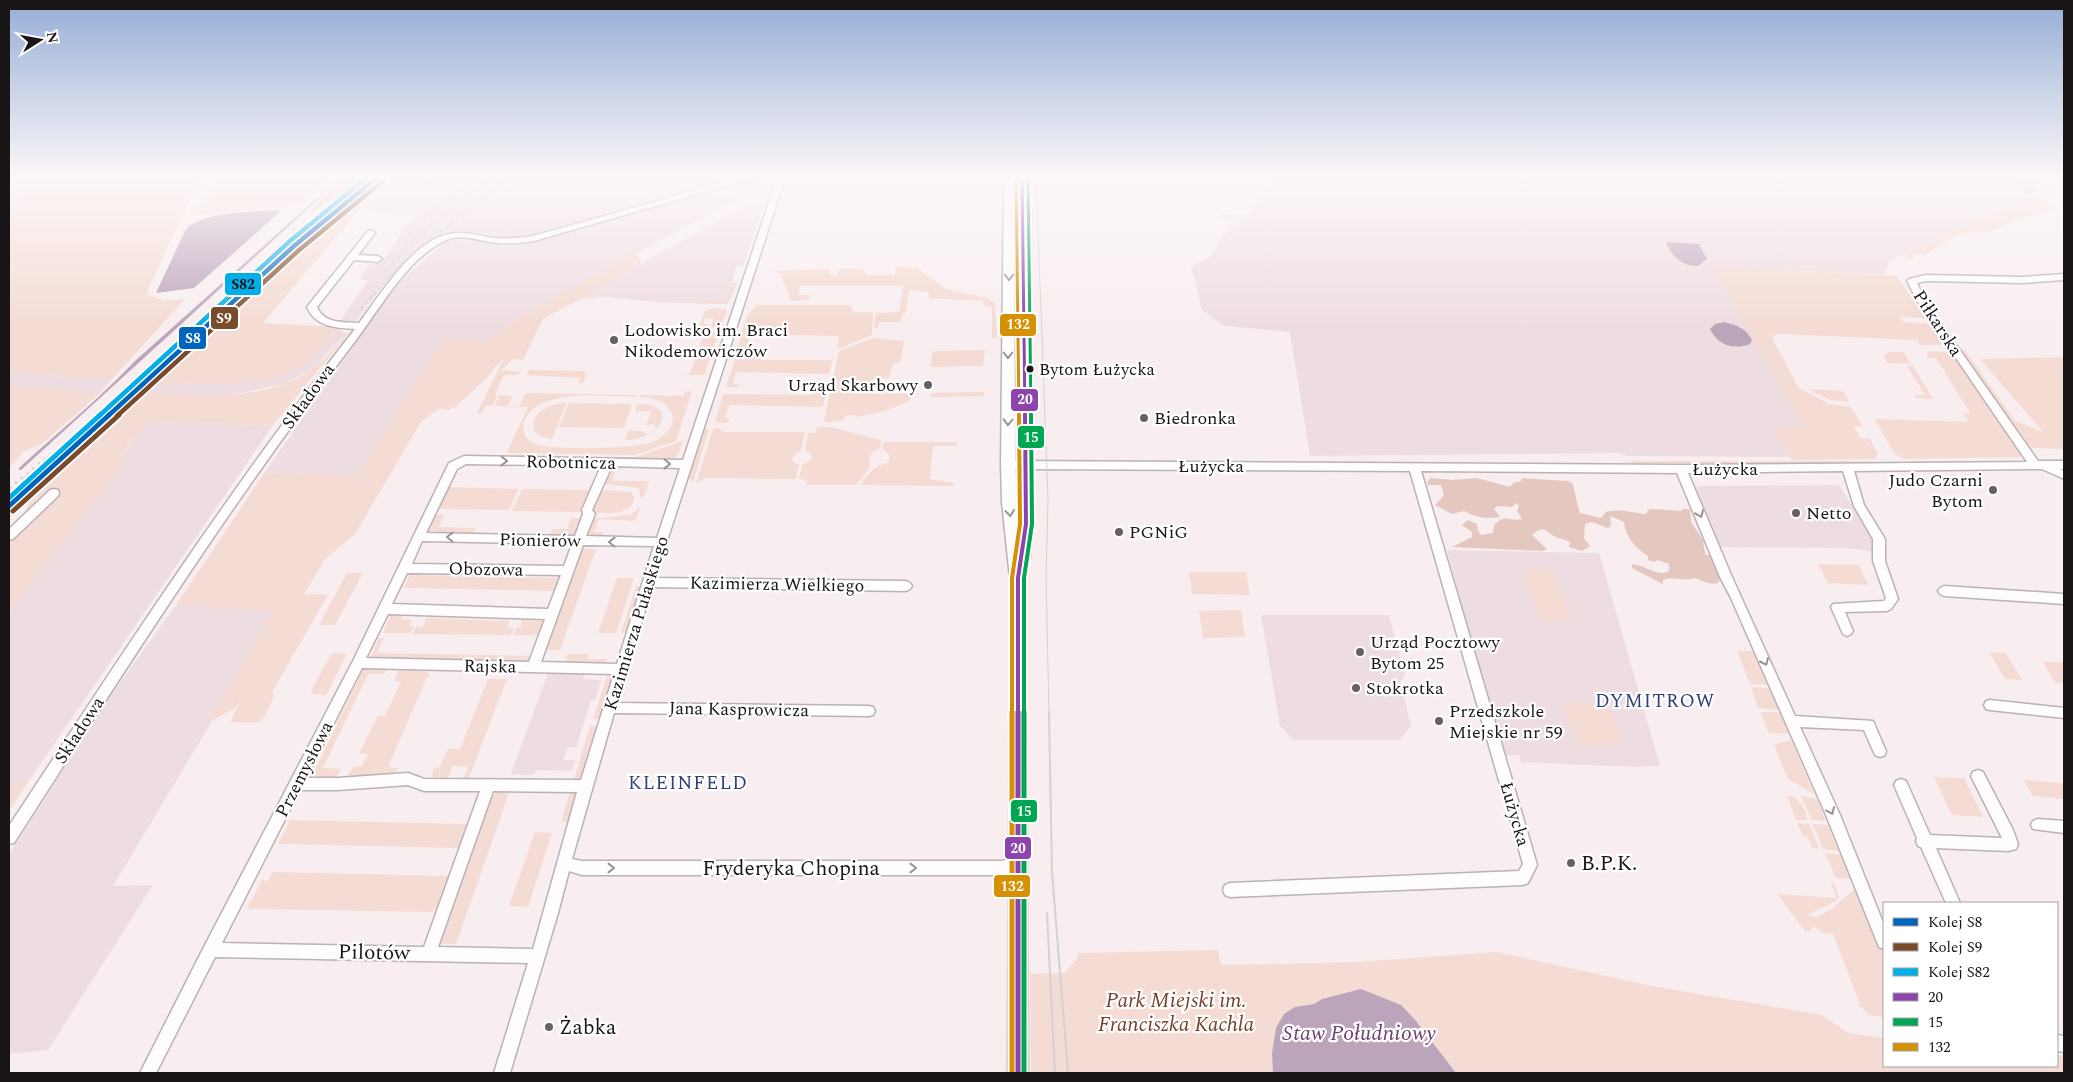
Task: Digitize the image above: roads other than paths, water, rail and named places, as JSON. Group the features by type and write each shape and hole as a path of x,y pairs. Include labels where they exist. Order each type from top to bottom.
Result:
{"main road":[{"path":"1009,225 1008,465 1009,502 1018,578 1018,1073"},
{"path":"1018,578 1026,524 1023,225"}],"street":[{"name":"Składowa","path":"9,838 180,580 257,468 362,326 407,269 433,244 444,237 457,236 500,242 534,238 579,225"},
{"name":"Kazimierza Pułaskiego","path":"502,1073 648,582 765,225"},
{"path":"362,326 329,323 318,317 312,310 316,300 371,234"},
{"path":"352,257 378,259"},
{"name":"Piłkarska","path":"2035,465 1922,302 1912,281 1926,278 2022,280 2064,277"},
{"name":"Robotnicza","path":"456,463 464,460 686,464"},
{"name":"Przemysłowa","path":"148,1073 358,663 418,537 456,463"},
{"path":"533,667 589,514 587,510 594,491 599,487 608,463"},
{"name":"Łużycka","path":"1008,465 1681,469 2035,465"},
{"path":"2035,465 2064,465"},
{"path":"2035,465 2064,474"},
{"name":"Łużycka","path":"1230,890 1523,878 1530,865 1414,467"},
{"path":"1847,467 1859,506 1878,539 1878,561 1892,599 1887,606 1837,607 1847,631"},
{"path":"1681,469 1726,577 1833,815 1883,940"},
{"path":"9,536 54,493"},
{"name":"Pionierów","path":"418,537 661,542"},
{"name":"Obozowa","path":"403,568 569,571"},
{"name":"Kazimierza Wielkiego","path":"648,582 906,586"},
{"path":"1944,591 2064,599"},
{"path":"384,609 553,614"},
{"name":"Rajska","path":"358,663 622,669"},
{"path":"1990,705 2064,712"},
{"name":"Jana Kasprowicza","path":"610,708 869,711"},
{"path":"1790,721 1868,725 1880,750"},
{"path":"1924,841 2008,846 2011,844 2008,834 1978,776"},
{"path":"296,784 338,784 408,779 424,785 586,786"},
{"path":"429,953 489,785"},
{"path":"1901,785 1920,826 1924,841 1953,902"},
{"path":"2038,825 2064,827"},
{"name":"Fryderyka Chopina","path":"563,863 582,868 1002,868 1019,864"},
{"name":"Pilotów","path":"210,950 537,956"}],"water":[{"path":"191,225 265,225 194,288 156,293 185,231"},
{"path":"287,225 290,225 21,470 18,469"},
{"path":"1666,242 1699,244 1707,259 1698,266 1682,262 1671,252"},
{"path":"1724,322 1744,330 1752,340 1750,344 1738,347 1727,345 1717,339 1710,329 1715,324"},
{"name":"Staw Południowy","path":"1361,989 1401,1005 1416,1021 1456,1073 1273,1073 1272,1053 1276,1028 1284,1014 1295,1007 1314,1004 1322,999"}],"tram line":[{"path":"1038,225 1048,500 1046,576 1049,714"},
{"path":"1049,712 1052,872 1068,1073"},
{"path":"1047,913 1055,1073"}],"railway":[{"path":"411,234 419,225"},
{"path":"384,272 420,233 430,225"},
{"path":"361,308 407,258 449,225"},
{"path":"100,416 110,408"},
{"path":"9,488 102,415"},
{"path":"9,513 78,449"}],"rail line":[{"name":"S82","path":"9,498 309,225"},
{"name":"S8","path":"9,506 319,225"},
{"name":"S9","path":"13,511 298,251 329,225"}],"place":[{"name":"Lodowisko im. Braci Nikodemowiczów","path":"614,340"},
{"name":"Bytom Łużycka","path":"1030,369"},
{"name":"Urząd Skarbowy","path":"928,385"},
{"name":"Biedronka","path":"1144,418"},
{"name":"Judo Czarni Bytom","path":"1993,490"},
{"name":"Netto","path":"1796,513"},
{"name":"PGNiG","path":"1119,532"},
{"name":"Urząd Pocztowy Bytom 25","path":"1360,652"},
{"name":"Stokrotka","path":"1356,688"},
{"name":"Przedszkole Miejskie nr 59","path":"1439,721"},
{"name":"B.P.K.","path":"1571,863"},
{"name":"Żabka","path":"549,1027"}],"district":[{"name":"DYMITROW","path":"1655,700"},
{"name":"KLEINFELD","path":"688,782"}],"park label":[{"name":"Park Miejski im. Franciszka Kachla","path":"1176,1012"}]}
